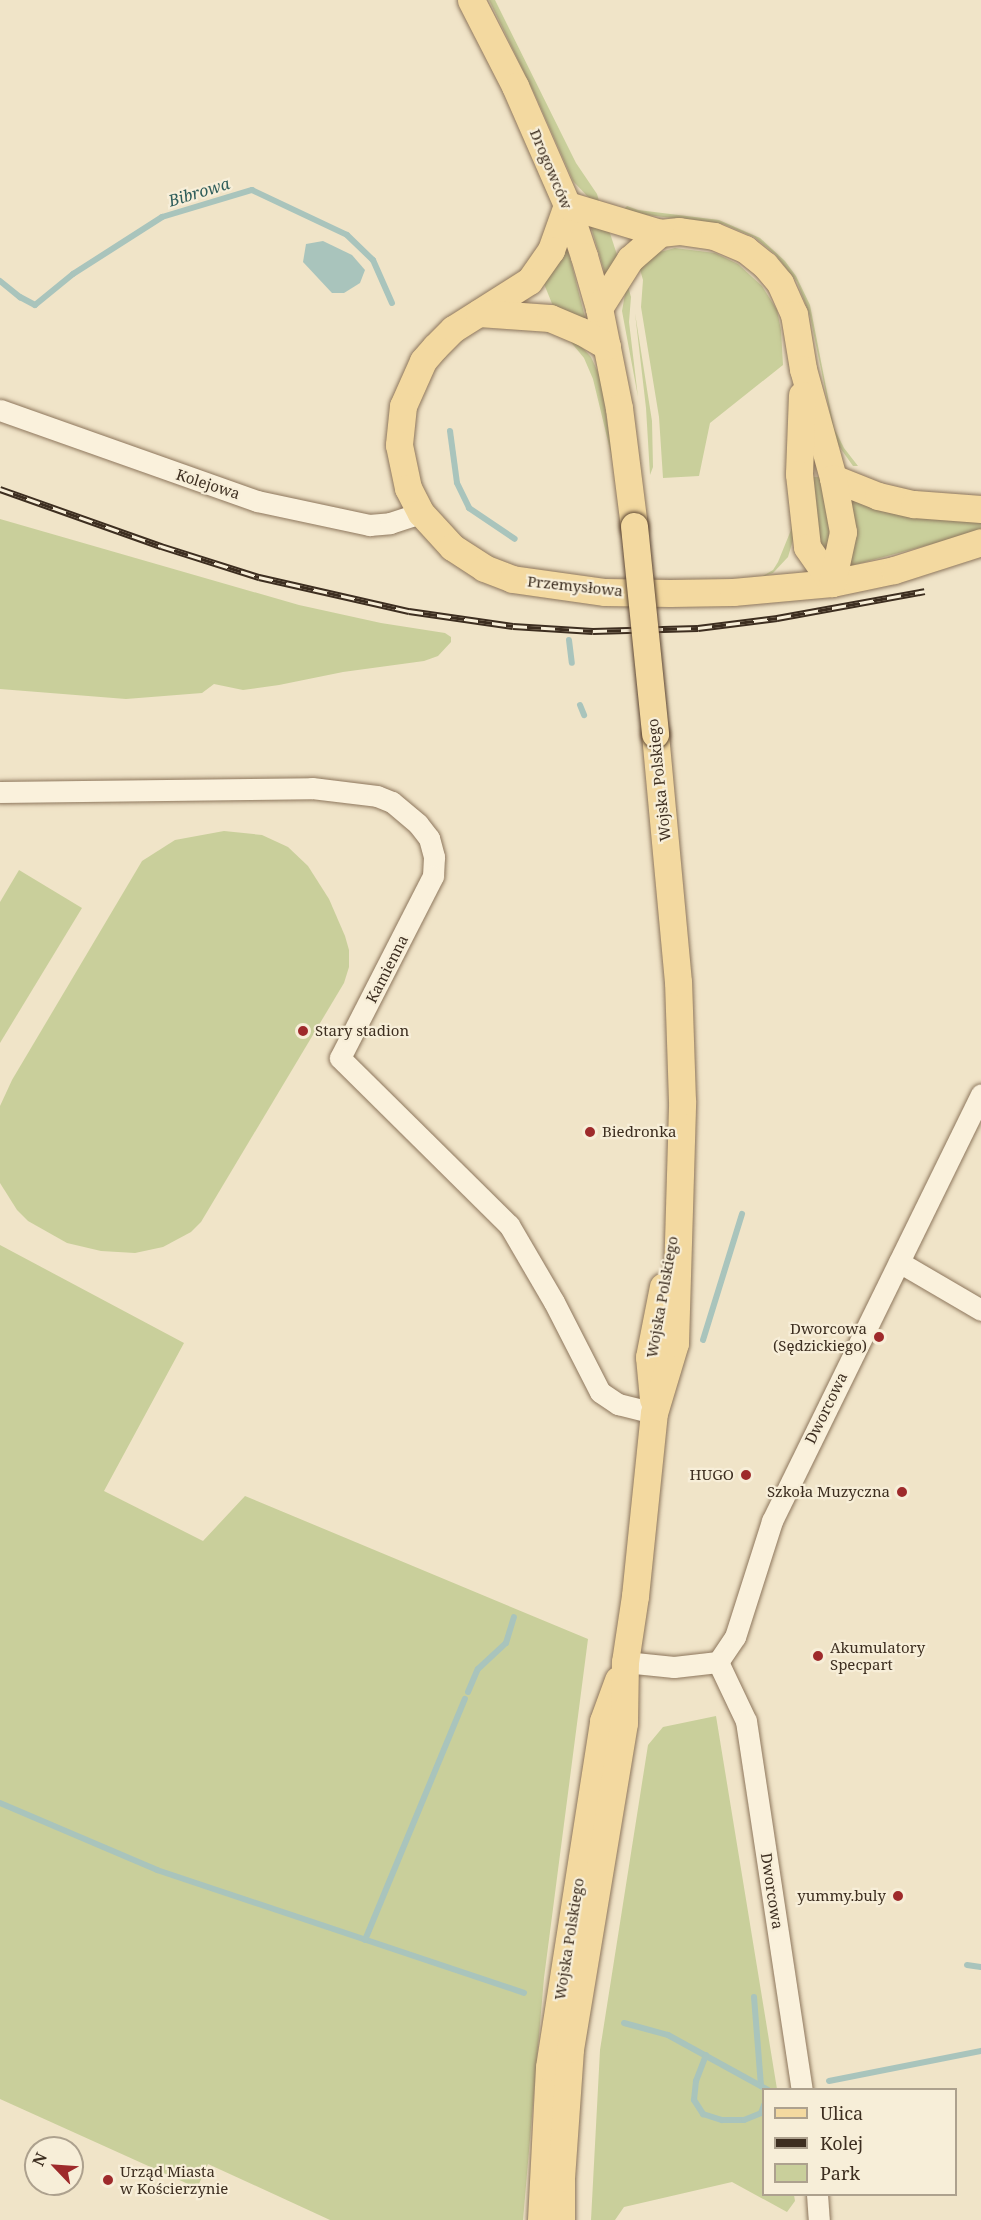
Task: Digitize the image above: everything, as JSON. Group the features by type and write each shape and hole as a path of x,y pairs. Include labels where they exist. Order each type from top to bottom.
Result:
{"main road":[{"name":"Drogowców","path":"471,0 515,86 567,205 599,308 607,346"},
{"path":"567,205 660,233 679,231 714,236 745,249 765,265 780,284 794,314 803,369 833,478 843,532 832,584"},
{"name":"Przemysłowa","path":"567,205 551,250 529,281 453,329 435,346 423,361 403,406 399,445 403,469 421,513 452,547 484,568 512,579 605,592 670,593 733,592 832,584 894,570 981,542"},
{"path":"599,308 630,260 660,233"},
{"path":"479,313 550,318 581,331 607,346"},
{"name":"Wojska Polskiego","path":"561,2220 561,2178 570,2049 624,1724 625,1662 635,1596 654,1413 650,1357 677,1217 682,1101 678,982 634,526 620,418 607,346"},
{"path":"803,369 799,474 807,547 832,584"},
{"path":"833,478 887,498 914,504 981,509"},
{"name":"Wojska Polskiego","path":"541,2220 549,2067 603,1721 625,1662"}],"street":[{"name":"Kolejowa","path":"0,410 257,501 369,525 390,524 421,513"},
{"name":"Kamienna","path":"0,792 312,788 377,796 392,802 418,824 429,838 434,857 434,876 340,1058 509,1225 555,1302 600,1392 618,1404 654,1413"},
{"name":"Dworcowa","path":"802,2088 746,1721 718,1662 735,1637 768,1529 981,1094"},
{"path":"898,1262 981,1310"},
{"path":"625,1662 674,1667 718,1662"},
{"path":"817,2196 819,2220"}],"green space":[{"path":"489,0 495,0 576,163 597,194 600,204 589,198 573,181"},
{"path":"627,206 638,210 719,220 760,238 785,261 796,276 810,305 834,428 844,448 858,466 853,466 836,442 810,316 797,282 775,254 754,237 723,224 621,212"},
{"path":"590,224 608,227 619,261 606,277"},
{"path":"565,248 568,250 587,325 555,311 542,279"},
{"path":"675,248 715,253 738,264 762,286 777,310 781,330 783,365 710,423 699,476 663,478 659,417 641,307 643,280 639,266 660,252"},
{"path":"627,283 631,297 629,322 638,397 622,311"},
{"path":"635,313 652,421 653,467 650,475 646,408"},
{"path":"565,335 578,343 591,357 601,379 613,462 593,379 584,358"},
{"path":"809,477 823,477 836,543 820,559"},
{"path":"842,483 981,519 981,531 850,566"},
{"path":"793,512 793,540 788,557 773,573 761,577 773,570 778,562 791,530"},
{"path":"0,519 299,605 381,623 445,633 451,637 451,642 438,656 424,661 343,672 243,690 214,684 202,693 126,699 0,689"},
{"path":"224,831 262,835 288,847 308,866 329,899 345,936 349,950 349,967 344,983 201,1222 191,1232 163,1247 135,1253 101,1251 67,1243 28,1221 17,1210 0,1183 0,1106 12,1080 142,861 175,840"},
{"path":"19,870 82,908 0,1043 0,902"},
{"path":"0,1245 184,1343 104,1491 203,1541 245,1496 588,1639 544,1978 523,2220 330,2220 208,2164 197,2188 0,2099"},
{"path":"716,1716 777,2088 762,2088 762,2196 794,2196 795,2201 787,2212 732,2182 624,2207 615,2220 591,2220 600,2050 648,1745 663,1727"}],"water":[{"path":"323,241 352,255 365,270 360,283 344,293 332,293 303,262 306,244"}],"waterway":[{"name":"Bibrowa","path":"0,281 20,297 35,305 73,274 162,217 252,190 347,235 373,260 392,303"},
{"name":"Bibrowa","path":"450,431 457,483 469,508 515,539"},
{"name":"Bibrowa","path":"569,640 572,663"},
{"name":"Bibrowa","path":"580,705 584,715"},
{"path":"703,1340 742,1214"},
{"path":"468,1692 478,1669 506,1643 514,1617"},
{"path":"365,1940 465,1699"},
{"path":"0,1803 157,1870 524,1993"},
{"name":"Bibrowa","path":"967,1965 981,1967"},
{"path":"754,1997 761,2086"},
{"path":"624,2023 668,2035 764,2088"},
{"path":"829,2081 981,2051"},
{"path":"706,2055 696,2081 694,2100 703,2114 722,2120 744,2120 761,2113 762,2110"}],"railway":[{"path":"0,489 161,546 259,577 409,611 513,626 593,631 698,628 777,618 925,591"}],"place":[{"name":"Stary stadion","path":"303,1031"},
{"name":"Biedronka","path":"590,1132"},
{"name":"Dworcowa (Sędzickiego)","path":"879,1337"},
{"name":"HUGO","path":"746,1475"},
{"name":"Szkoła Muzyczna","path":"902,1492"},
{"name":"Akumulatory Specpart","path":"818,1656"},
{"name":"yummy.buly","path":"898,1896"},
{"name":"Urząd Miasta w Kościerzynie","path":"108,2180"}]}
